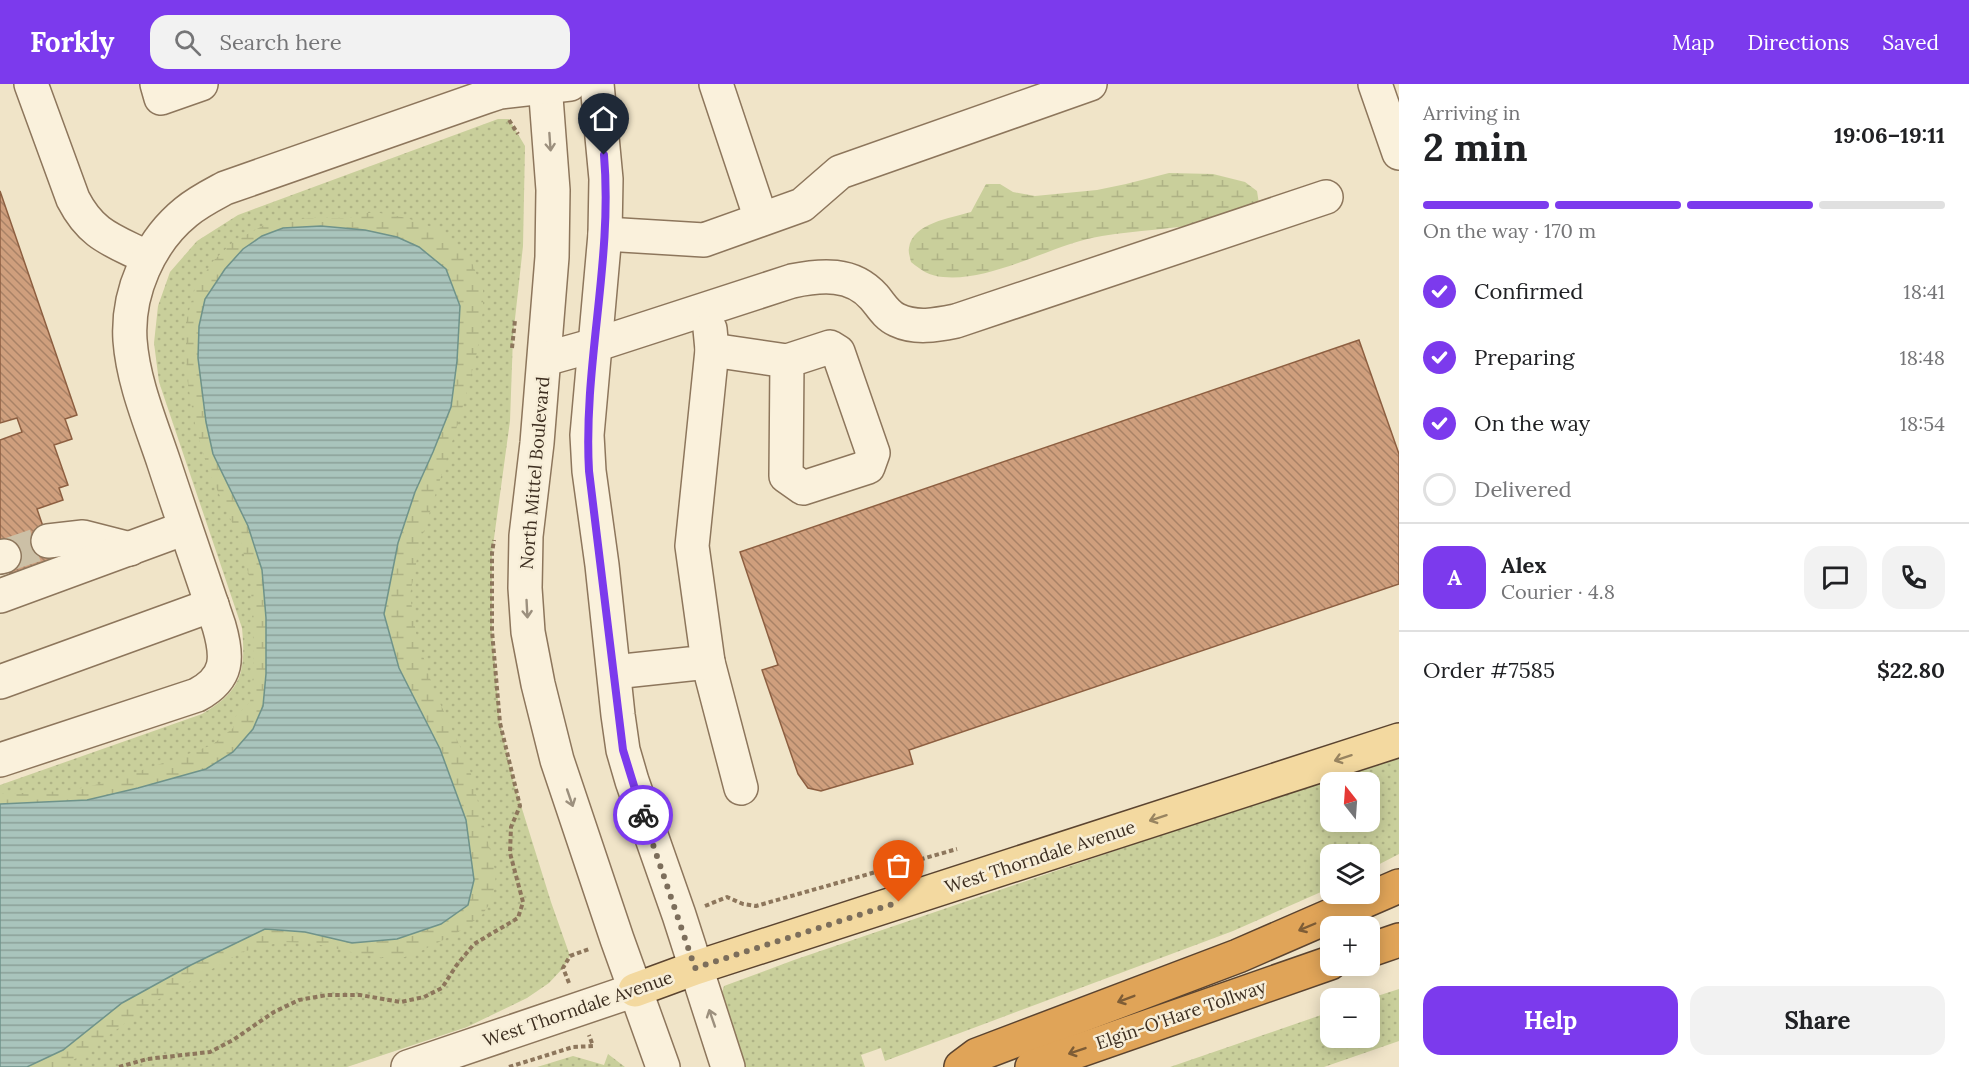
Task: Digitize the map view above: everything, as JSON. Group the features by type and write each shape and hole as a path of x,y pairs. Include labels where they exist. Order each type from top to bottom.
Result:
{"highway":[{"path":"961,1067 977,1055 1238,956 1399,886"},
{"path":"1380,947 1399,940"},
{"name":"Elgin-O'Hare Tollway","path":"1032,1067 1320,966"}],"main road":[{"name":"West Thorndale Avenue","path":"635,990 695,968 1399,740"}],"street":[{"path":"31,84 81,215 107,238 148,258"},
{"path":"157,84 161,98 201,84"},
{"path":"597,84 606,179 605,234 587,435 589,471 623,750 728,1067"},
{"path":"716,84 761,219"},
{"path":"605,234 704,240 802,205 840,172 1090,84"},
{"path":"1375,84 1399,153"},
{"path":"0,760 198,695 221,674 225,664 224,643 141,393 130,341 134,295 148,258 166,231 186,212 225,188 500,93 553,85"},
{"name":"North Mittel Boulevard","path":"553,85 552,257 545,359 526,536 525,588 528,632 557,760 663,1067"},
{"path":"545,359 792,281 826,276 843,278 861,284 885,312 896,320 914,326 932,326 956,321 1326,197"},
{"path":"707,308 712,350 692,546 708,662 741,788"},
{"path":"712,350 787,362"},
{"path":"0,596 185,528"},
{"path":"48,541 83,537 130,549"},
{"path":"0,682 212,605"},
{"path":"614,672 708,662"},
{"name":"West Thorndale Avenue","path":"408,1067 635,990"}],"path":[{"path":"500,93 508,119 519,137"},
{"path":"512,358 515,314"},
{"path":"119,1067 147,1059 210,1052 233,1040 274,1012 299,1000 360,995 401,1002 424,997 442,988 474,944 518,918 523,902 510,853 511,827 520,806 501,723 492,631 492,553 495,531"},
{"path":"563,968 570,956"},
{"path":"509,1067 573,1047 593,1046"}],"green space":[{"path":"498,119 509,119 525,146 523,246 513,337 510,421 492,553 492,631 500,723 514,783 570,956 563,968 549,983 527,998 467,1027 347,1067 0,1067 0,785 202,714 226,697 238,679 242,668 242,628 159,382 154,343 158,306 170,272 197,241 238,215"},
{"path":"1169,173 1213,174 1245,182 1257,191 1259,204 1207,222 1083,240 982,274 943,277 925,272 911,262 909,248 917,233 943,219 971,212 986,184 1000,184 1013,192 1035,196 1097,190"},
{"path":"364,213 380,213 407,218 434,228 455,243 472,263 483,290 483,310 477,352 460,417 420,543 410,595 416,633 433,688 469,766 496,874 493,899 482,915 457,933 415,954 394,960 312,943 281,942 242,952 152,1003 84,1054 60,1067 0,1067 0,794 68,791 104,783 172,760 212,745 233,728 235,717 250,702 254,666 251,585 241,542 208,470 195,424 188,385 186,322 195,288 213,261 233,242 268,223 309,218 351,218"},
{"path":"1399,754 1399,854 1380,864 1380,844 1320,844 1320,892 1233,931 885,1061 881,1048 861,1055 865,1067 744,1067 720,1000 724,986 794,960 1320,781 1320,832 1380,832 1380,772 1346,772"},
{"path":"1399,989 1399,1041 1380,1048 1380,995"},
{"path":"1320,1015 1320,1048 1379,1048 1324,1067 1170,1067"},
{"path":"608,1054 625,1067 537,1067 573,1056 604,1065"}],"water":[{"path":"321,226 365,230 397,237 419,247 446,269 460,306 457,361 451,407 415,492 398,543 384,614 399,668 440,749 466,820 474,880 468,905 441,924 397,939 352,943 305,932 265,929 191,965 122,1003 63,1050 27,1067 0,1067 0,804 87,800 206,769 233,752 253,729 263,706 266,674 266,618 262,570 248,526 213,454 206,422 198,358 199,326 205,299 225,269 243,249 262,236 283,228"}],"building":[{"path":"0,191 77,415 65,419 72,439 54,445 68,485 59,488 63,500 37,509 57,567 13,582 0,544 0,440 22,432 17,418 0,423"},
{"path":"1359,340 1399,454 1399,584 909,750 913,764 821,791 808,788 798,774 762,670 778,665 740,552"}],"tunnel":[{"path":"4,556 48,541"}],"way so far":[{"path":"643,815 695,968 899,902"}],"route":[{"path":"604,155 605,234 587,435 589,471 623,750 643,815"}]}
